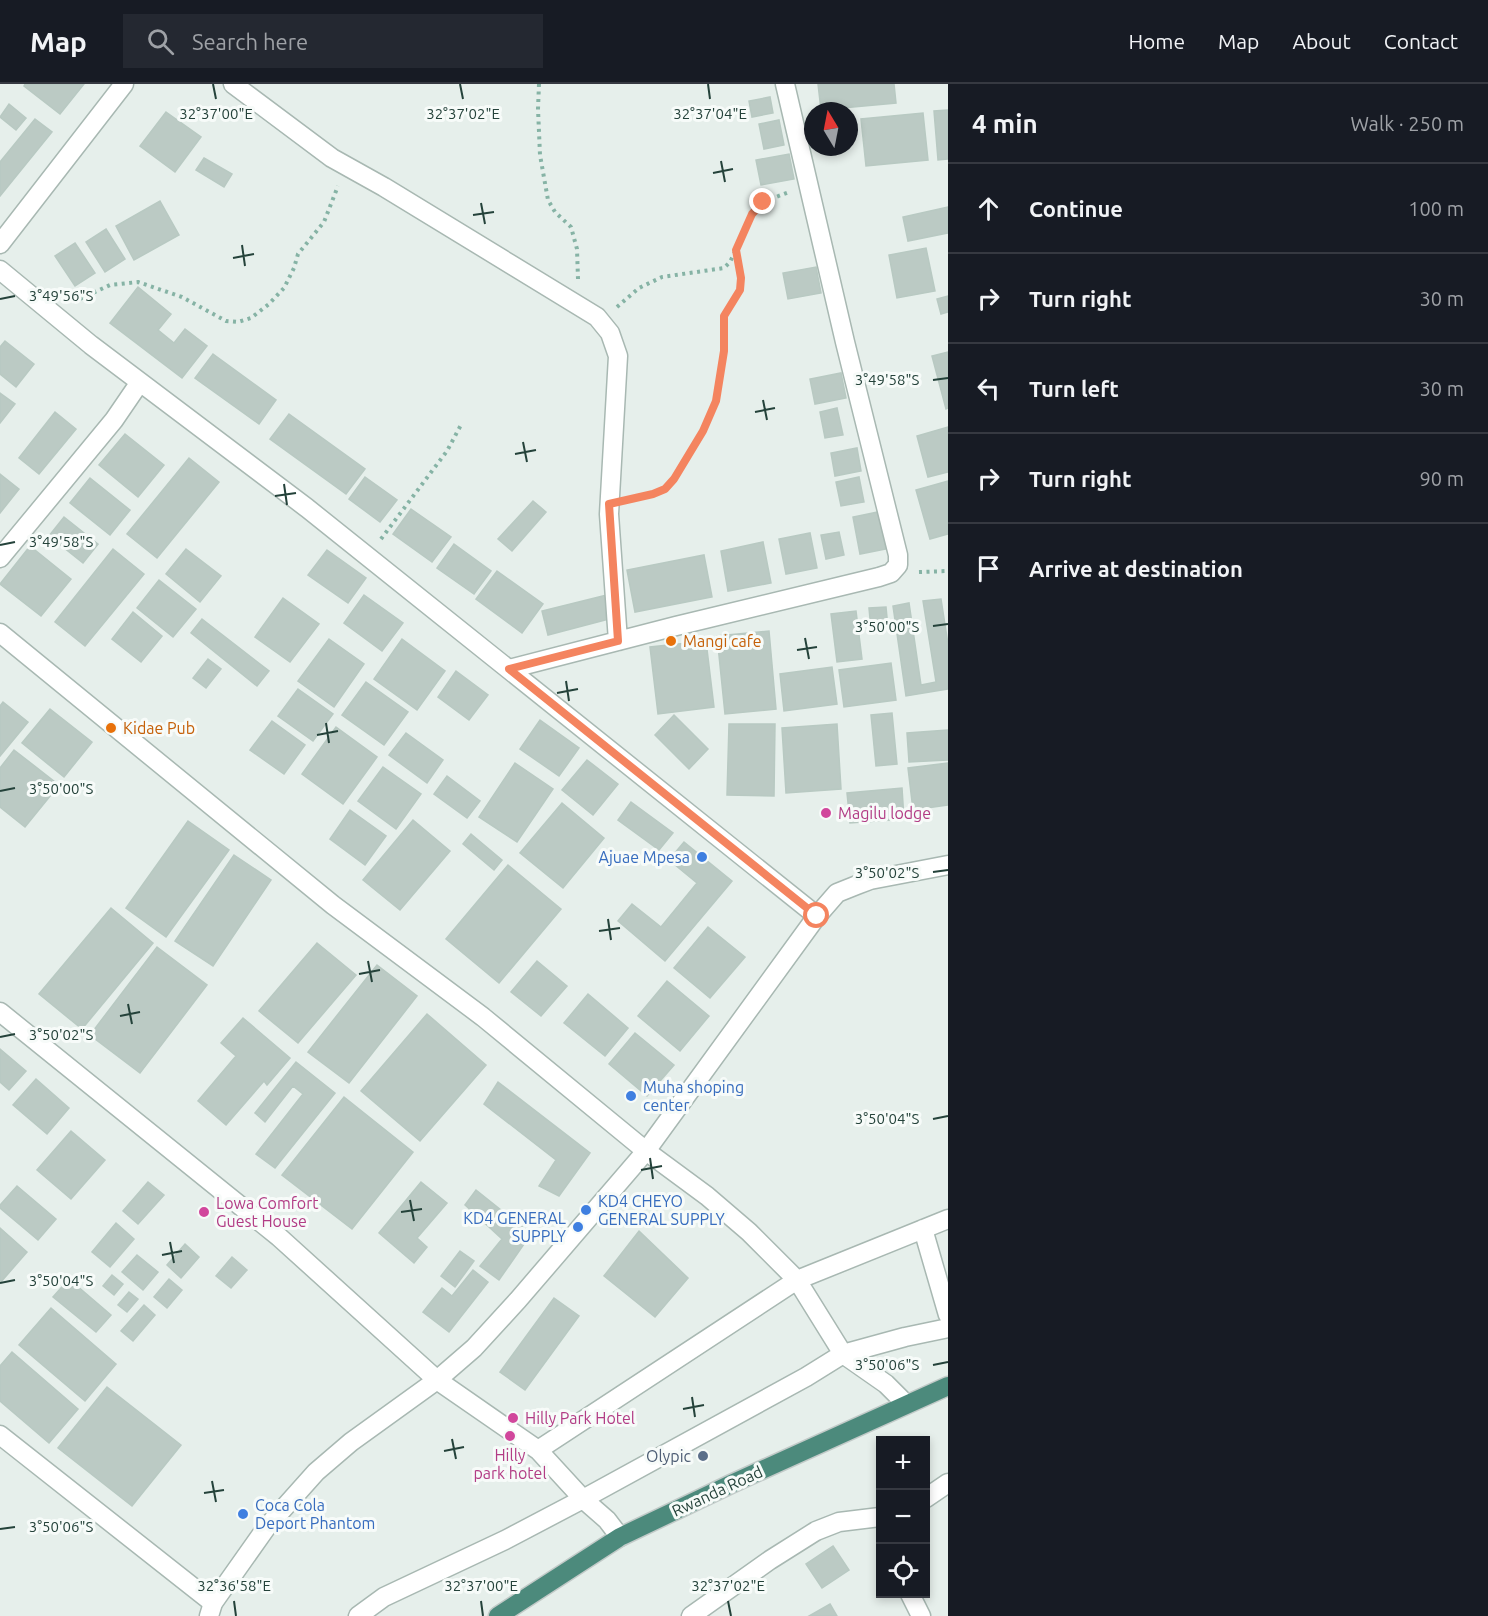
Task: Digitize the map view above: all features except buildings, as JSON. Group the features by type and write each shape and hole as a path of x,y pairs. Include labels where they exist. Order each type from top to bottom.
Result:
{"highway":[{"name":"Rwanda Road","path":"498,1616 620,1537 948,1386"}],"street":[{"path":"0,244 124,84"},
{"path":"233,84 332,158 594,316 610,333 618,356 609,504 618,641"},
{"path":"509,669 879,577 891,573 898,565 898,555 785,84"},
{"path":"0,270 140,382 368,557 817,916"},
{"path":"0,558 114,420 140,382"},
{"path":"0,633 333,905 483,1017 646,1151 707,1196 749,1232 798,1280 843,1354 886,1384 906,1404"},
{"path":"0,1435 211,1609 266,1528 316,1472 351,1442 437,1380 474,1348 504,1316 646,1151 817,916 837,893 870,880 948,865"},
{"path":"0,1012 279,1237 437,1380 538,1450 583,1499 607,1520 620,1537"},
{"path":"538,1450 798,1280 948,1219"},
{"path":"923,1229 948,1315"},
{"path":"358,1616 384,1597 505,1540 583,1499 806,1377 843,1354 948,1328"},
{"path":"930,1495 948,1483"},
{"path":"691,1616 770,1560 816,1531 839,1522 876,1522"},
{"path":"912,1598 921,1616"}],"path":[{"path":"539,84 540,155 548,200 555,212 571,227 577,249 577,276 594,316 649,282 662,277 724,268 736,250 756,208 763,202 808,185"},
{"path":"51,312 110,285 138,282 182,297 226,321 238,322 251,318 284,288 298,254 324,222 346,166"},
{"path":"609,504 665,489 674,479 703,431 716,401 724,351 724,316 740,290 741,278 736,250"},
{"path":"368,557 414,492 447,451 462,423"}],"place":[{"name":"Mangi cafe","path":"671,641"},
{"name":"Kidae Pub","path":"111,728"},
{"name":"Magilu lodge","path":"826,813"},
{"name":"Ajuae Mpesa","path":"702,857"},
{"name":"Muha shoping center","path":"631,1096"},
{"name":"KD4 CHEYO GENERAL SUPPLY","path":"586,1210"},
{"name":"Lowa Comfort Guest House","path":"204,1212"},
{"name":"KD4 GENERAL SUPPLY","path":"578,1227"},
{"name":"Hilly Park Hotel","path":"513,1418"},
{"name":"Hilly park hotel","path":"510,1436"},
{"name":"Olypic","path":"703,1456"},
{"name":"Coca Cola Deport Phantom","path":"243,1514"}],"route":[{"path":"763,202 752,214 736,250 741,278 740,290 724,316 724,351 716,401 703,431 674,479 665,489 609,504 618,641 509,669 817,916"}]}
